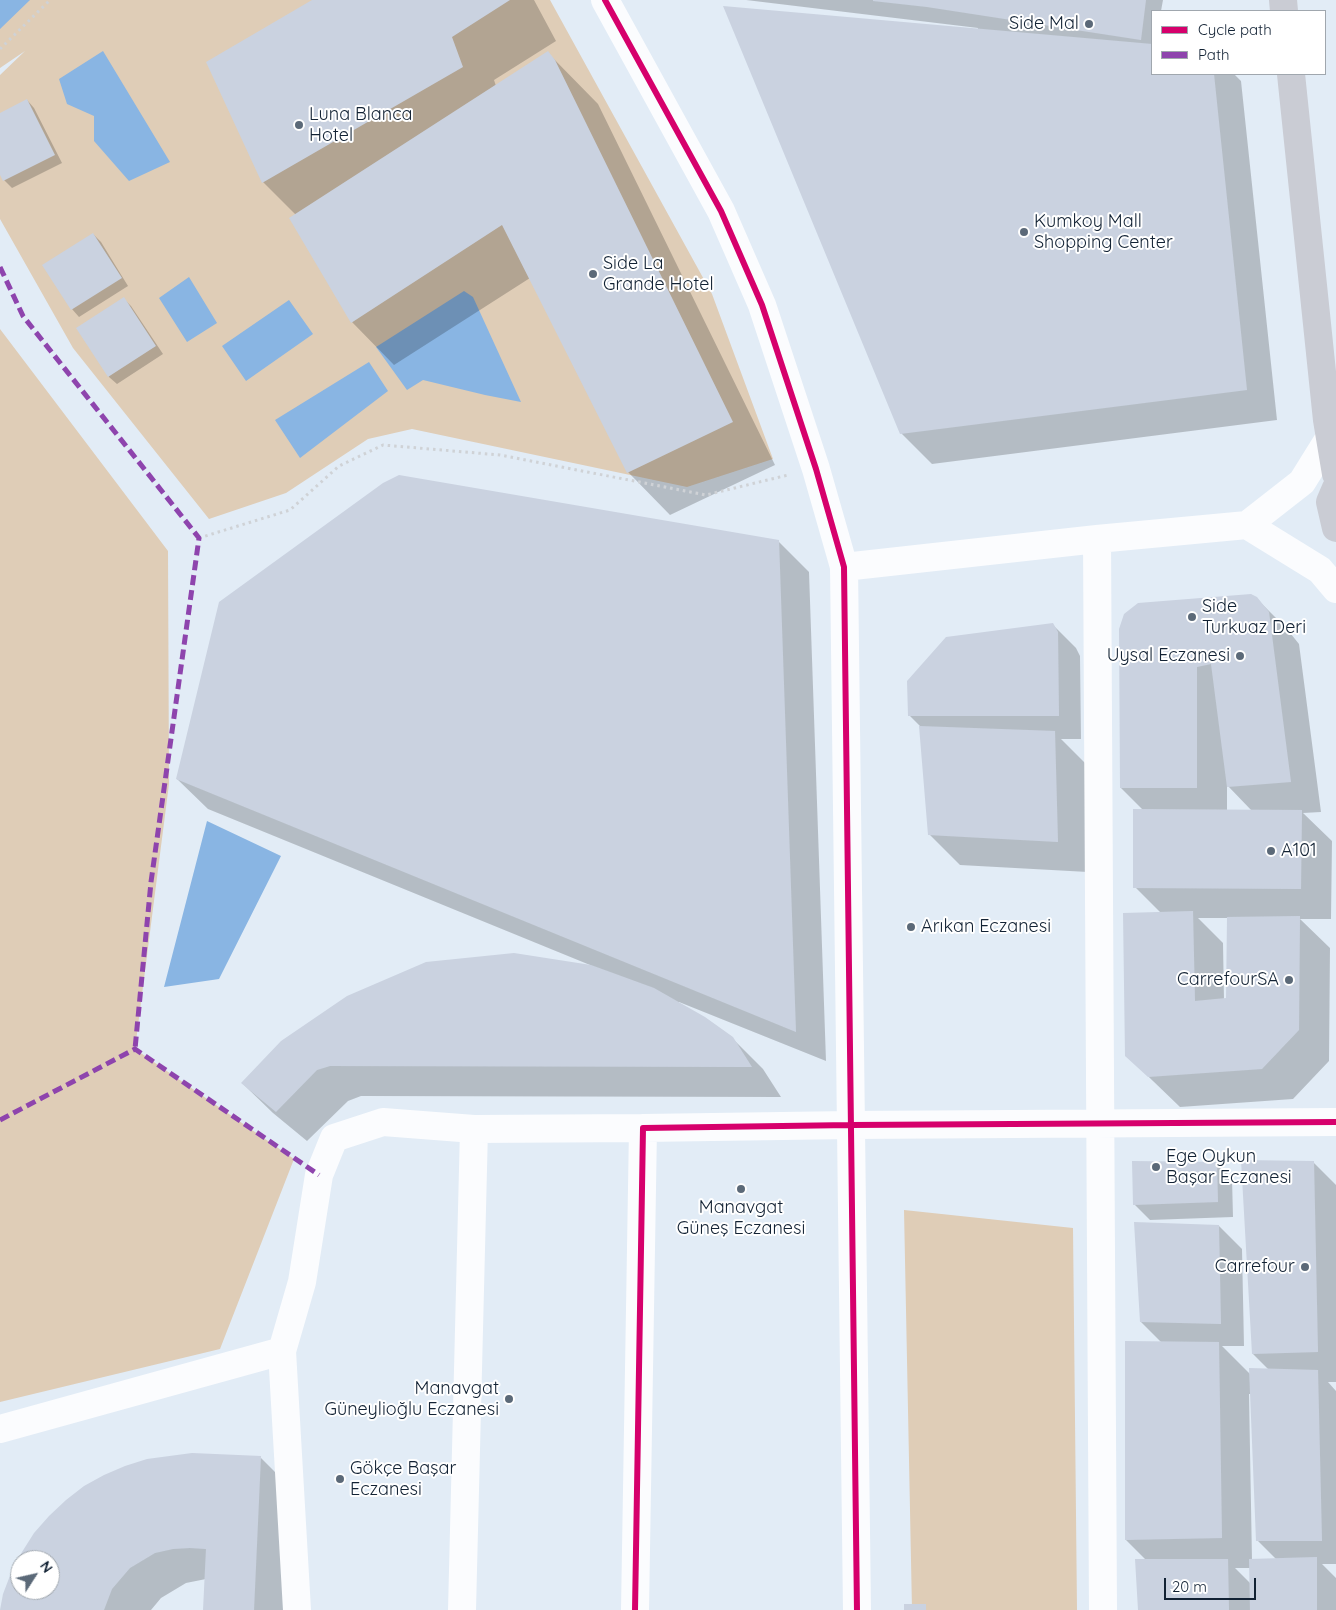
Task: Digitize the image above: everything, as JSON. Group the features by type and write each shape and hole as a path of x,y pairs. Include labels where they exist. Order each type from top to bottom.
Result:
{"main road":[{"path":"1290,75 1330,437 1336,474"},
{"path":"1336,488 1330,502 1336,528"}],"street":[{"path":"605,0 721,211 762,305 816,469 844,567 857,1610"},
{"path":"844,567 1097,539 1247,525 1302,482 1330,437"},
{"path":"1247,525 1320,570 1336,589"},
{"path":"1097,539 1103,1610"},
{"path":"297,1610 282,1351 302,1282 318,1176 334,1138 383,1122 474,1129 1336,1122"},
{"path":"635,1610 643,1128"},
{"path":"462,1610 474,1129"},
{"path":"0,1429 282,1351"}],"path":[{"path":"0,49 50,0"},
{"path":"199,538 290,510 339,466 383,445 500,455 706,495 816,469"}],"shaded area":[{"path":"0,0 550,0 712,294 773,459 687,487 412,429 368,439 286,493 209,519 73,348 0,219 0,75 25,51 0,68"},
{"path":"0,329 168,551 169,784 135,1049 294,1159 220,1349 0,1402"},
{"path":"904,1210 1073,1228 1077,1610 912,1610"}],"water":[{"path":"0,0 30,0 0,29"},
{"path":"103,51 170,162 129,181 94,141 94,116 67,104 59,79"},
{"path":"189,277 217,323 187,342 159,298"},
{"path":"464,291 473,297 521,402 423,380 407,390 376,347"},
{"path":"289,300 313,334 246,381 222,346"},
{"path":"369,362 388,391 300,458 275,420"},
{"path":"207,821 281,856 219,979 164,987"}],"building":[{"name":"Luna Blanca Hotel","path":"312,0 510,0 452,37 463,67 262,183 206,62"},
{"name":"Side Mal","path":"873,0 1146,0 1141,40"},
{"name":"Kumkoy Mall Shopping Center","path":"723,6 1151,44 1151,75 1214,75 1247,390 900,434"},
{"name":"Side La Grande Hotel","path":"548,51 555,60 733,422 627,473 502,225 351,323 289,218"},
{"path":"27,99 55,155 3,181 0,175 0,113"},
{"path":"93,233 122,278 71,310 42,265"},
{"path":"124,297 156,346 108,377 76,328"},
{"path":"399,475 779,540 796,1032 176,779 219,602 383,483"},
{"path":"1251,594 1257,597 1269,612 1291,782 1227,787 1211,664 1197,667 1197,788 1120,788 1119,629 1124,614 1138,603"},
{"path":"1053,623 1058,632 1059,716 908,716 907,681 946,637"},
{"path":"919,726 1055,731 1058,842 928,835"},
{"path":"1133,809 1302,810 1301,889 1133,888"},
{"path":"1193,911 1195,1001 1226,998 1227,917 1300,916 1299,1030 1262,1069 1148,1077 1125,1056 1123,913"},
{"path":"514,953 591,965 654,988 705,1017 733,1037 752,1067 330,1066 317,1070 276,1112 241,1083 281,1041 347,996 426,962"},
{"path":"1241,1160 1314,1161 1318,1352 1252,1354"},
{"path":"1132,1161 1217,1162 1218,1202 1133,1205"},
{"path":"1134,1222 1219,1225 1221,1324 1140,1322"},
{"path":"1125,1341 1219,1342 1222,1538 1125,1540"},
{"path":"1249,1368 1318,1370 1322,1541 1256,1541"},
{"path":"192,1453 261,1456 254,1610 203,1610 206,1549 190,1548 155,1553 130,1568 112,1589 104,1610 0,1610 3,1594 10,1576 10,1600 60,1600 60,1550 23,1550 34,1533 66,1500 84,1486 125,1466 147,1459"},
{"path":"1317,1557 1317,1610 1250,1610 1249,1559"},
{"path":"1135,1559 1228,1559 1229,1610 1138,1610"},
{"path":"904,1604 926,1604 926,1610 904,1610"}],"marked path":[{"path":"0,267 23,316 199,538 151,882 135,1049"},
{"path":"0,1120 135,1049 319,1175"}],"cycle path":[{"path":"605,0 721,211 762,305 816,469 844,567 857,1610"},
{"path":"635,1610 643,1128 1336,1122"}],"place":[{"name":"Side Mal","path":"1089,24"},
{"name":"Luna Blanca Hotel","path":"299,125"},
{"name":"Kumkoy Mall Shopping Center","path":"1024,232"},
{"name":"Side La Grande Hotel","path":"593,274"},
{"name":"Side Turkuaz Deri","path":"1192,617"},
{"name":"Uysal Eczanesi","path":"1240,656"},
{"name":"A101","path":"1271,851"},
{"name":"Arıkan Eczanesi","path":"911,927"},
{"name":"CarrefourSA","path":"1289,980"},
{"name":"Ege Oykun Başar Eczanesi","path":"1156,1167"},
{"name":"Manavgat Güneş Eczanesi","path":"741,1189"},
{"name":"Carrefour","path":"1305,1267"},
{"name":"Manavgat Güneylioğlu Eczanesi","path":"509,1399"},
{"name":"Gökçe Başar Eczanesi","path":"340,1479"}]}
